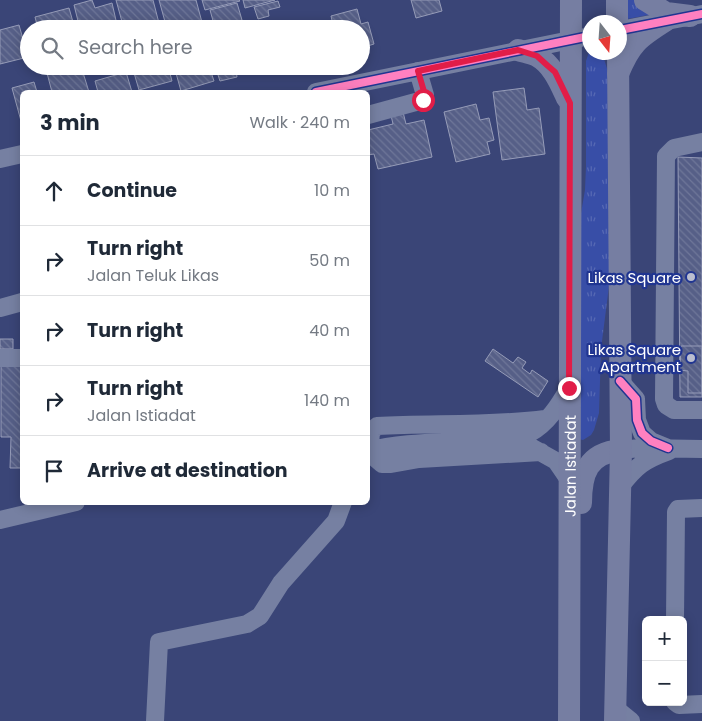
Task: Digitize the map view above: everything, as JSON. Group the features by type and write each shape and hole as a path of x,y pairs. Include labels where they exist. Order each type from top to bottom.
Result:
{"main road":[{"name":"Jalan Istiadat","path":"569,721 570,103 580,38 570,0"},
{"path":"617,0 618,15"},
{"path":"645,0 666,13 696,15"},
{"path":"618,75 626,54 643,35 665,21"},
{"path":"518,50 537,56 555,72 570,103"},
{"path":"618,60 621,450 620,717"},
{"path":"569,603 582,531 581,490 583,477 593,460 612,451 621,450"}],"street":[{"path":"627,29 696,15"},
{"path":"329,90 580,38"},
{"path":"370,114 423,100 425,95 418,71"},
{"path":"702,142 674,148 666,156 664,399 666,405 674,410 702,410"},
{"path":"0,159 20,154"},
{"path":"0,308 20,303"},
{"path":"0,358 20,358"},
{"path":"620,381 636,399 637,420 642,434 651,441 672,448"},
{"path":"371,451 388,446 510,440 530,432 548,419 559,406 569,388"},
{"path":"541,452 419,459 382,464 371,451 371,432 377,426 512,423 548,419"},
{"path":"510,440 541,452 556,461 569,480"},
{"path":"621,450 640,448 702,449"},
{"path":"620,487 633,470 643,462 672,448"},
{"path":"0,520 63,505"},
{"path":"155,721 159,642 247,624 260,616 282,583 336,521 342,505"},
{"path":"675,616 676,512 678,509 702,508"},
{"path":"687,705 702,704"}],"green space":[{"path":"626,0 640,0 659,13 627,19"},
{"path":"604,60 609,75 609,286 601,349 599,413 594,430 591,435 583,440 579,439 578,231 585,190 586,61"}],"building":[{"path":"92,0 95,8 112,3 116,20 78,20 74,5"},
{"path":"116,0 153,0 158,20 122,20"},
{"path":"159,0 196,0 201,20 165,20"},
{"path":"202,0 239,0 240,1 205,10"},
{"path":"243,0 275,0 245,8"},
{"path":"411,0 439,0 442,11 416,18"},
{"path":"278,1 280,7 268,10 269,16 258,19 254,7"},
{"path":"237,3 242,20 213,20 210,10"},
{"path":"69,8 72,20 36,20 35,17"},
{"path":"357,9 360,20 332,20 331,16"},
{"path":"19,25 20,59 0,64 0,30"},
{"path":"370,29 374,44 370,45"},
{"path":"48,75 84,75 88,90 51,90"},
{"path":"116,75 127,75 131,90 97,90 95,81"},
{"path":"135,75 170,75 172,81 139,90"},
{"path":"177,75 212,75 214,81 181,90"},
{"path":"218,75 237,75 237,77 220,81"},
{"path":"34,82 36,90 20,90 20,117 12,88"},
{"path":"524,88 527,110 539,108 545,154 502,160 493,92"},
{"path":"476,104 480,120 489,118 494,140 487,142 490,154 456,162 444,112"},
{"path":"402,108 406,124 424,120 432,157 378,169 374,154 370,155 370,130 393,124 390,111"},
{"name":"Likas Square","path":"678,157 702,158 702,397 680,397"},
{"path":"0,339 13,339 13,349 0,349"},
{"name":"Likas Square Apartment","path":"681,346 702,346 702,393 688,393 688,371 680,370"},
{"path":"493,349 513,363 518,357 526,362 522,368 530,374 532,370 548,381 538,397 485,361"},
{"path":"1,361 20,362 20,468 10,468 11,437 1,437"}],"cycle path":[{"path":"627,29 702,14"},
{"path":"326,90 582,38"},
{"path":"620,381 636,399 637,420 642,433 651,441 668,448"}],"place":[{"name":"Likas Square","path":"691,277"},
{"name":"Likas Square Apartment","path":"691,358"}],"route":[{"path":"423,100 425,95 418,71 518,50 537,56 555,72 570,103 569,388"}]}
